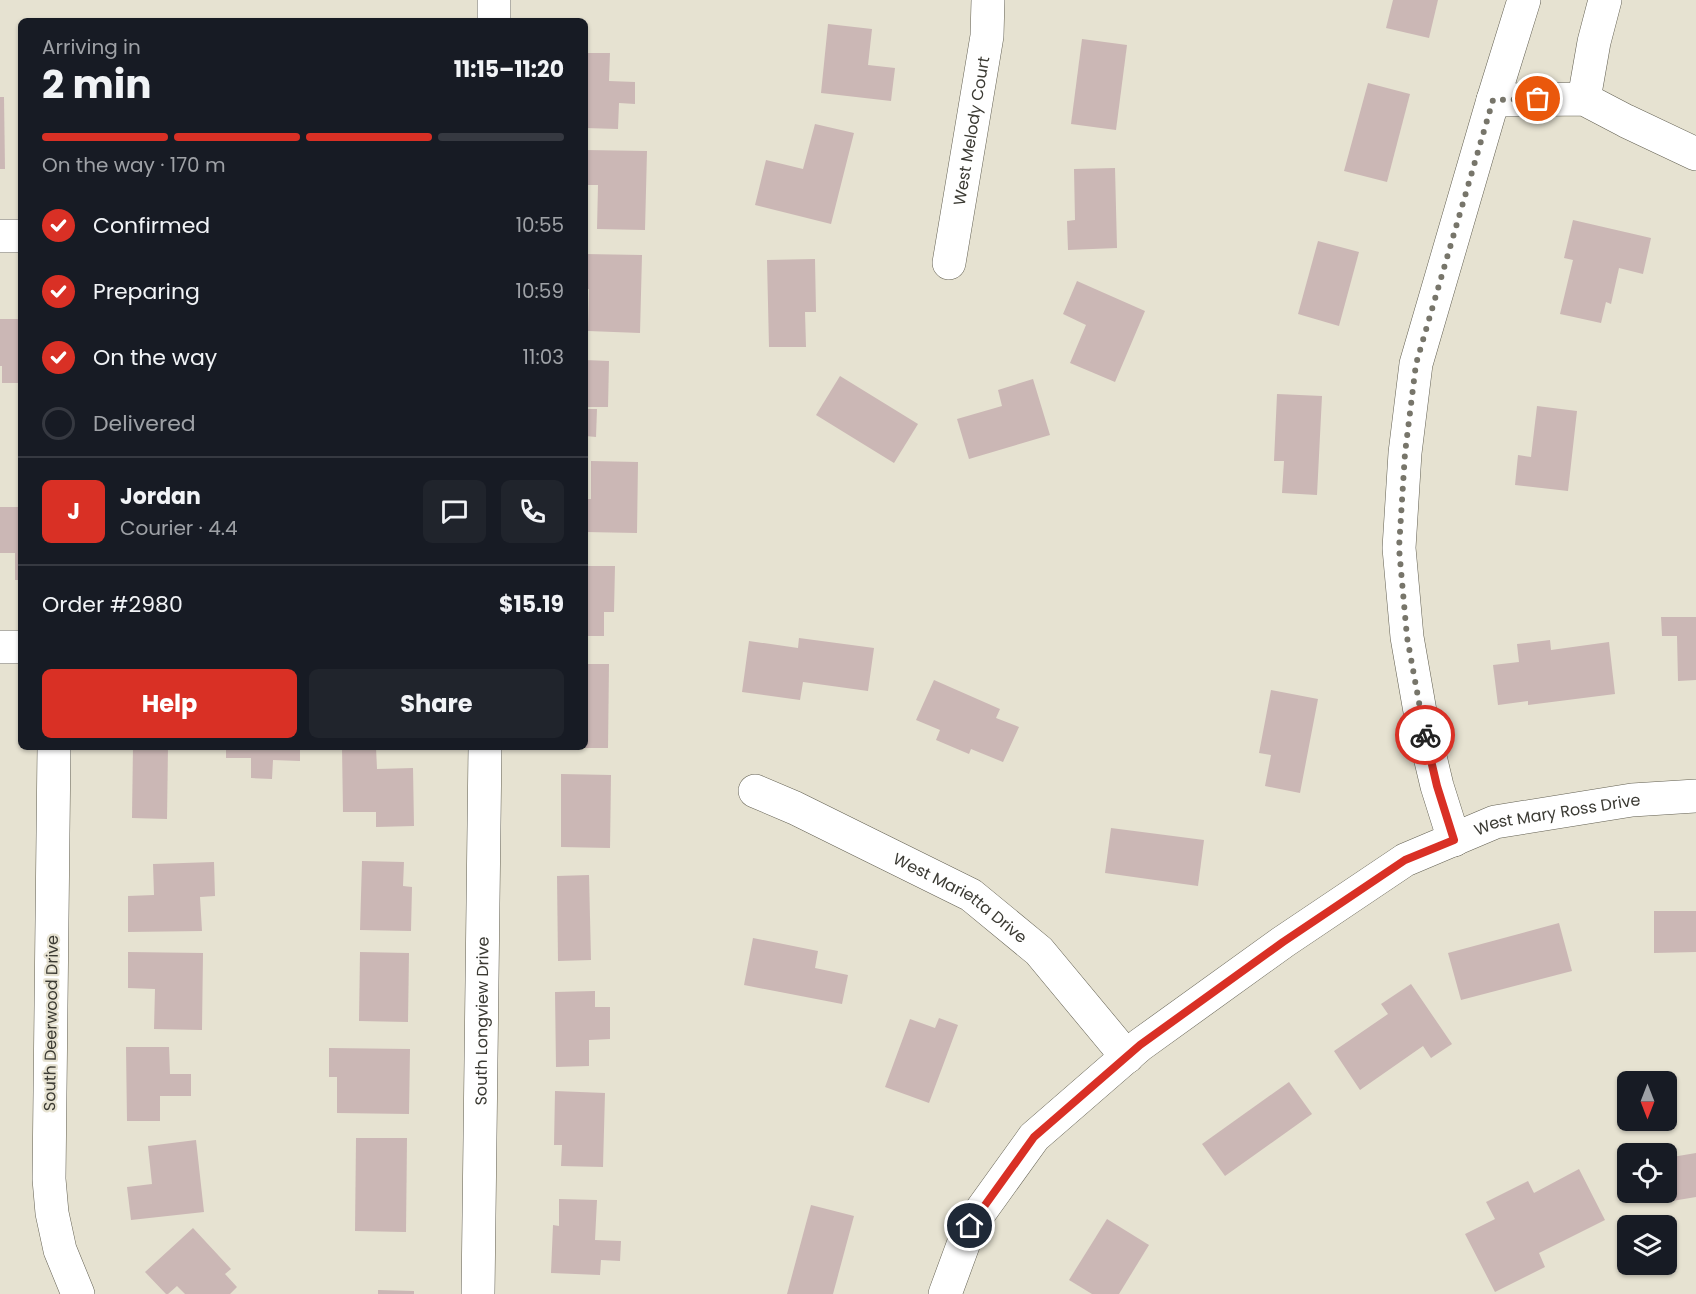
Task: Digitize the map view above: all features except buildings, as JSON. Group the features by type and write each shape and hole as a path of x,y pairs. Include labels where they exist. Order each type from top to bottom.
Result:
{"street":[{"path":"494,0 494,18"},
{"name":"West Melody Court","path":"949,263 987,36 988,0"},
{"path":"1454,840 1437,786 1407,637 1399,548 1405,453 1416,364 1524,0"},
{"path":"1584,99 1594,42 1605,0"},
{"path":"1493,100 1584,99 1696,154"},
{"path":"0,236 18,236"},
{"path":"0,647 18,647"},
{"name":"South Deerwood Drive","path":"54,750 49,1179 52,1214 60,1250 78,1294"},
{"name":"South Longview Drive","path":"478,1294 485,750"},
{"name":"West Marietta Drive","path":"755,791 795,808 971,895 1039,951 1127,1057"},
{"name":"West Mary Ross Drive","path":"945,1294 970,1226 1034,1137 1140,1045 1283,942 1405,860 1495,822 1632,800 1696,796"}],"way so far":[{"path":"1425,735 1407,637 1399,548 1405,453 1416,364 1493,100 1538,99"}],"route":[{"path":"970,1226 1034,1137 1140,1045 1283,942 1405,860 1454,840 1437,786 1425,735"}]}
